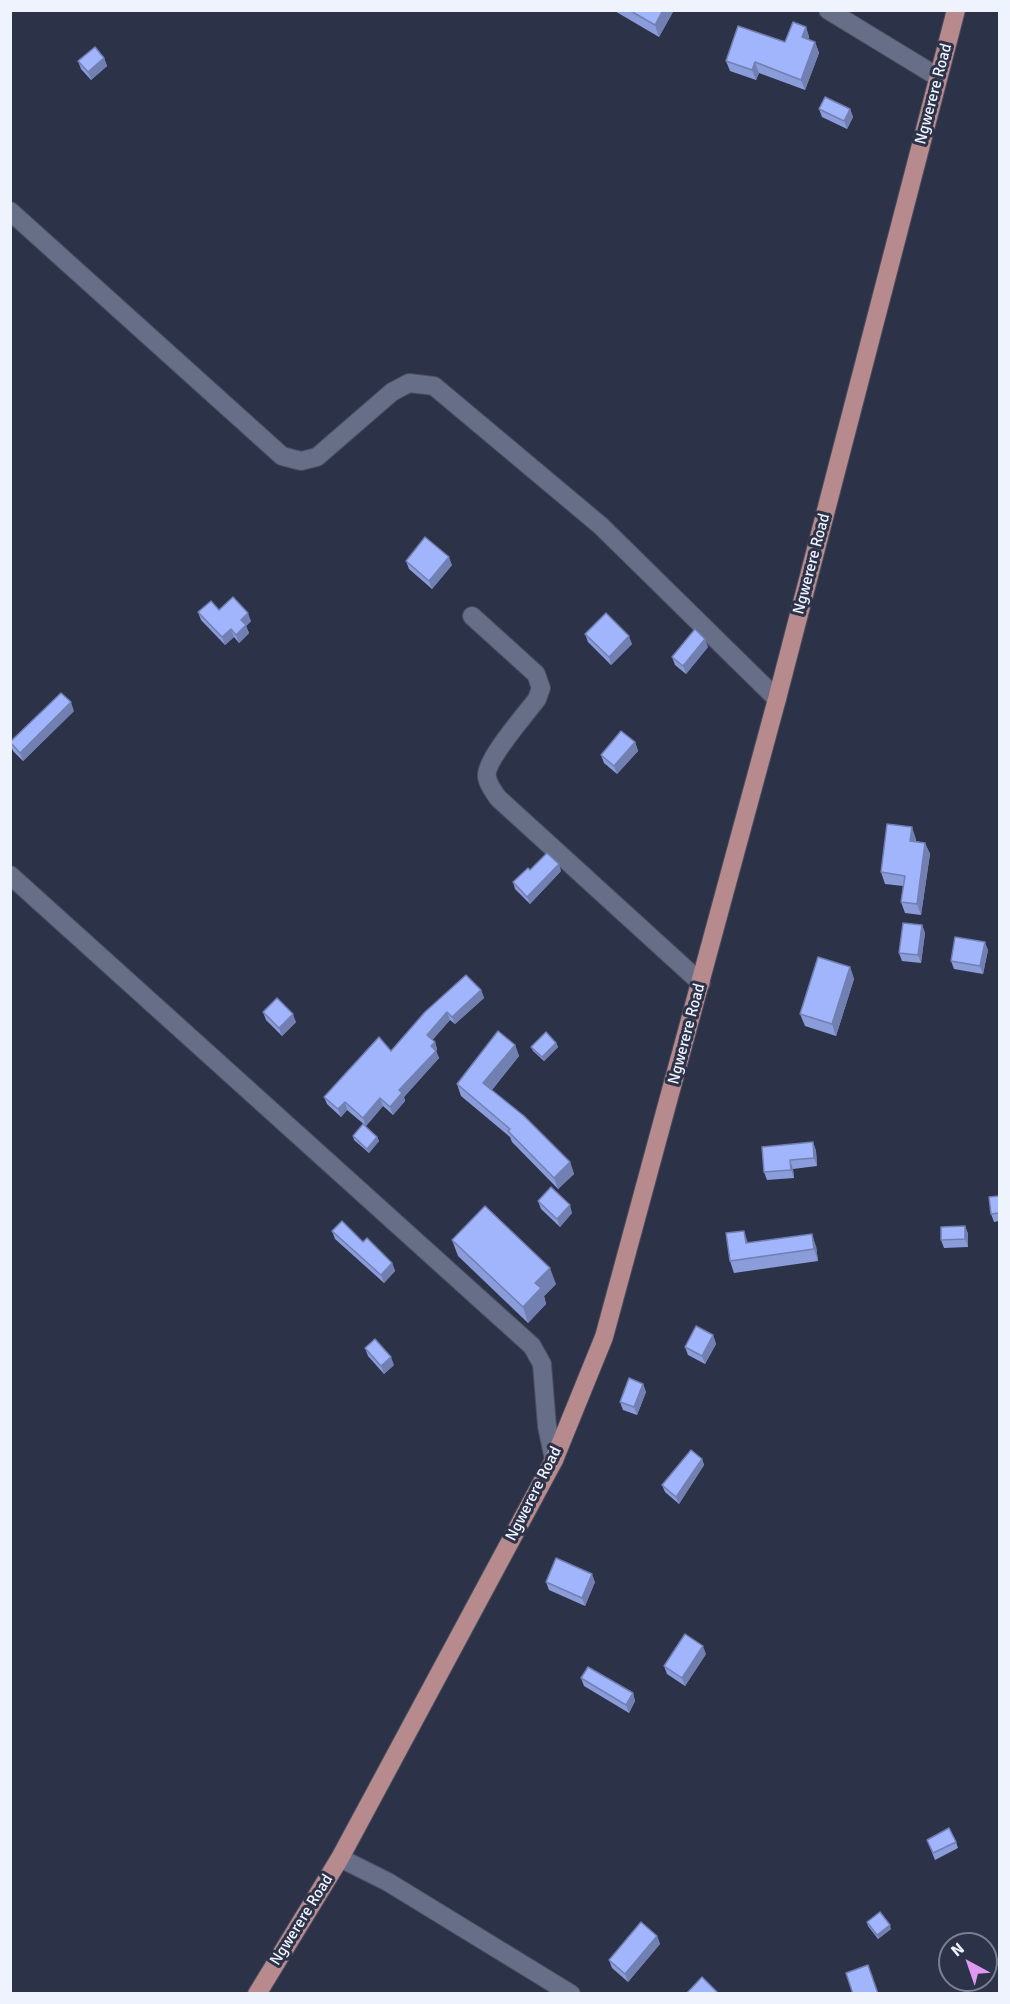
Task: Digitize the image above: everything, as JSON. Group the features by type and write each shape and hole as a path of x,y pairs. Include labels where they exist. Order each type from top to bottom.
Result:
{"main road":[{"name":"Ngwerere Road","path":"256,1994 340,1858 554,1460 604,1337 777,699 956,10"}],"street":[{"path":"828,10 938,77"},
{"path":"10,211 282,456 301,461 317,457 392,392 409,383 434,386 601,526 777,699"},
{"path":"472,616 536,674 542,688 537,699 489,763 486,776 490,786 498,798 701,983"},
{"path":"10,875 532,1346 542,1364 547,1426 554,1460"},
{"path":"340,1858 388,1882 571,1994"}],"building":[{"path":"629,10 663,10 655,25"},
{"path":"793,22 806,27 802,37 815,42 801,80 755,62 752,70 726,61 738,26 785,42"},
{"path":"95,47 104,58 88,72 78,61"},
{"path":"825,97 850,109 844,121 819,109"},
{"path":"425,537 449,557 429,581 406,561"},
{"path":"233,597 248,613 241,620 246,625 236,635 231,629 222,637 198,612 211,601 219,610"},
{"path":"606,613 629,636 609,657 585,634"},
{"path":"695,629 705,639 683,666 672,657"},
{"path":"61,693 71,702 20,753 10,742"},
{"path":"621,731 635,742 614,766 601,755"},
{"path":"887,824 912,827 910,841 925,843 917,904 901,902 905,876 881,872"},
{"path":"547,853 559,864 527,897 513,882 528,868 530,870"},
{"path":"903,923 922,925 918,955 899,953"},
{"path":"955,937 985,942 980,966 951,961"},
{"path":"818,957 850,967 832,1024 800,1014"},
{"path":"466,975 481,990 452,1017 447,1012 427,1035 435,1042 431,1046 436,1051 399,1090 402,1093 390,1107 380,1098 363,1118 345,1102 338,1109 324,1097 379,1037 391,1051 425,1012"},
{"path":"277,998 293,1014 279,1028 263,1012"},
{"path":"498,1031 515,1045 483,1083 524,1116 570,1162 554,1178 508,1131 510,1129 457,1084"},
{"path":"546,1032 556,1043 542,1057 531,1047"},
{"path":"363,1124 377,1137 367,1149 353,1136"},
{"path":"813,1142 814,1158 790,1160 791,1170 764,1172 762,1147"},
{"path":"551,1187 570,1205 557,1219 538,1201"},
{"path":"999,1196 999,1213 991,1214 989,1197"},
{"path":"485,1206 550,1268 535,1283 541,1288 523,1307 452,1240"},
{"path":"342,1221 363,1242 367,1238 392,1263 381,1275 332,1231"},
{"path":"965,1226 965,1239 941,1240 941,1227"},
{"path":"744,1231 746,1243 812,1234 814,1249 730,1261 726,1233"},
{"path":"696,1326 713,1335 702,1356 685,1347"},
{"path":"375,1339 391,1357 381,1366 365,1348"},
{"path":"629,1378 643,1384 634,1407 620,1402"},
{"path":"691,1450 702,1459 676,1497 662,1485"},
{"path":"556,1558 592,1574 582,1598 546,1582"},
{"path":"685,1634 703,1646 682,1678 664,1666"},
{"path":"588,1667 633,1693 626,1705 581,1678"},
{"path":"949,1828 956,1842 933,1853 927,1840"},
{"path":"880,1912 890,1925 877,1935 867,1922"},
{"path":"641,1922 657,1936 625,1974 609,1960"},
{"path":"868,1965 878,1994 853,1994 846,1973"},
{"path":"702,1977 719,1994 686,1994"}]}
